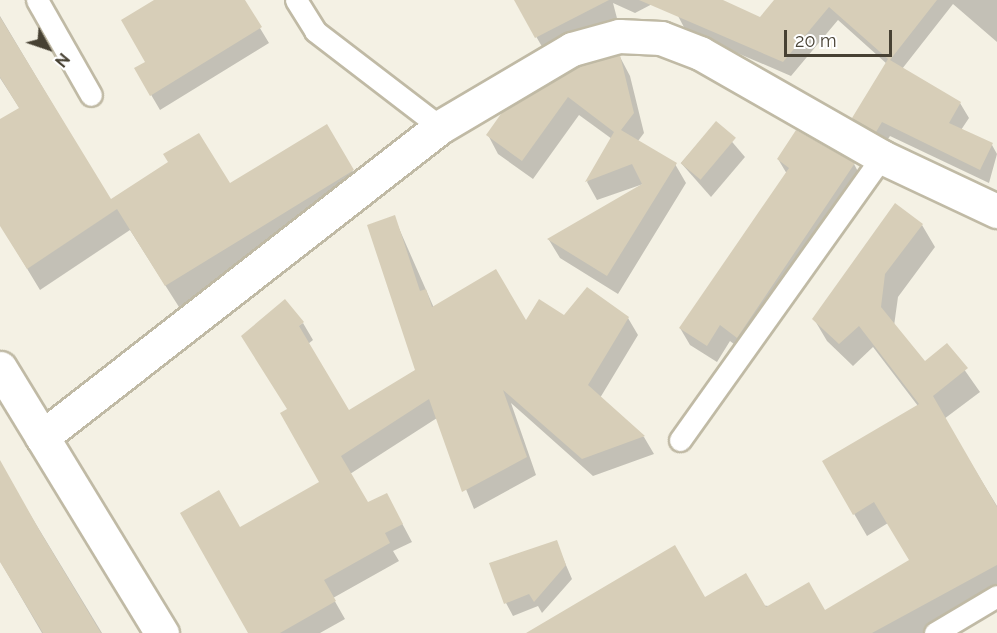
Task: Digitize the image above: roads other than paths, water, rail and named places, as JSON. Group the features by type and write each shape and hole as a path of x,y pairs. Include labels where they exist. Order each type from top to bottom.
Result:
{"street":[{"path":"42,437 440,127 572,50 619,36 661,38 761,85 882,157 997,211"},
{"path":"0,368 162,633"}],"lane":[{"path":"37,0 91,96"},
{"path":"296,0 315,31 440,127"},
{"path":"680,440 882,157"},
{"path":"935,633 997,596"}]}
